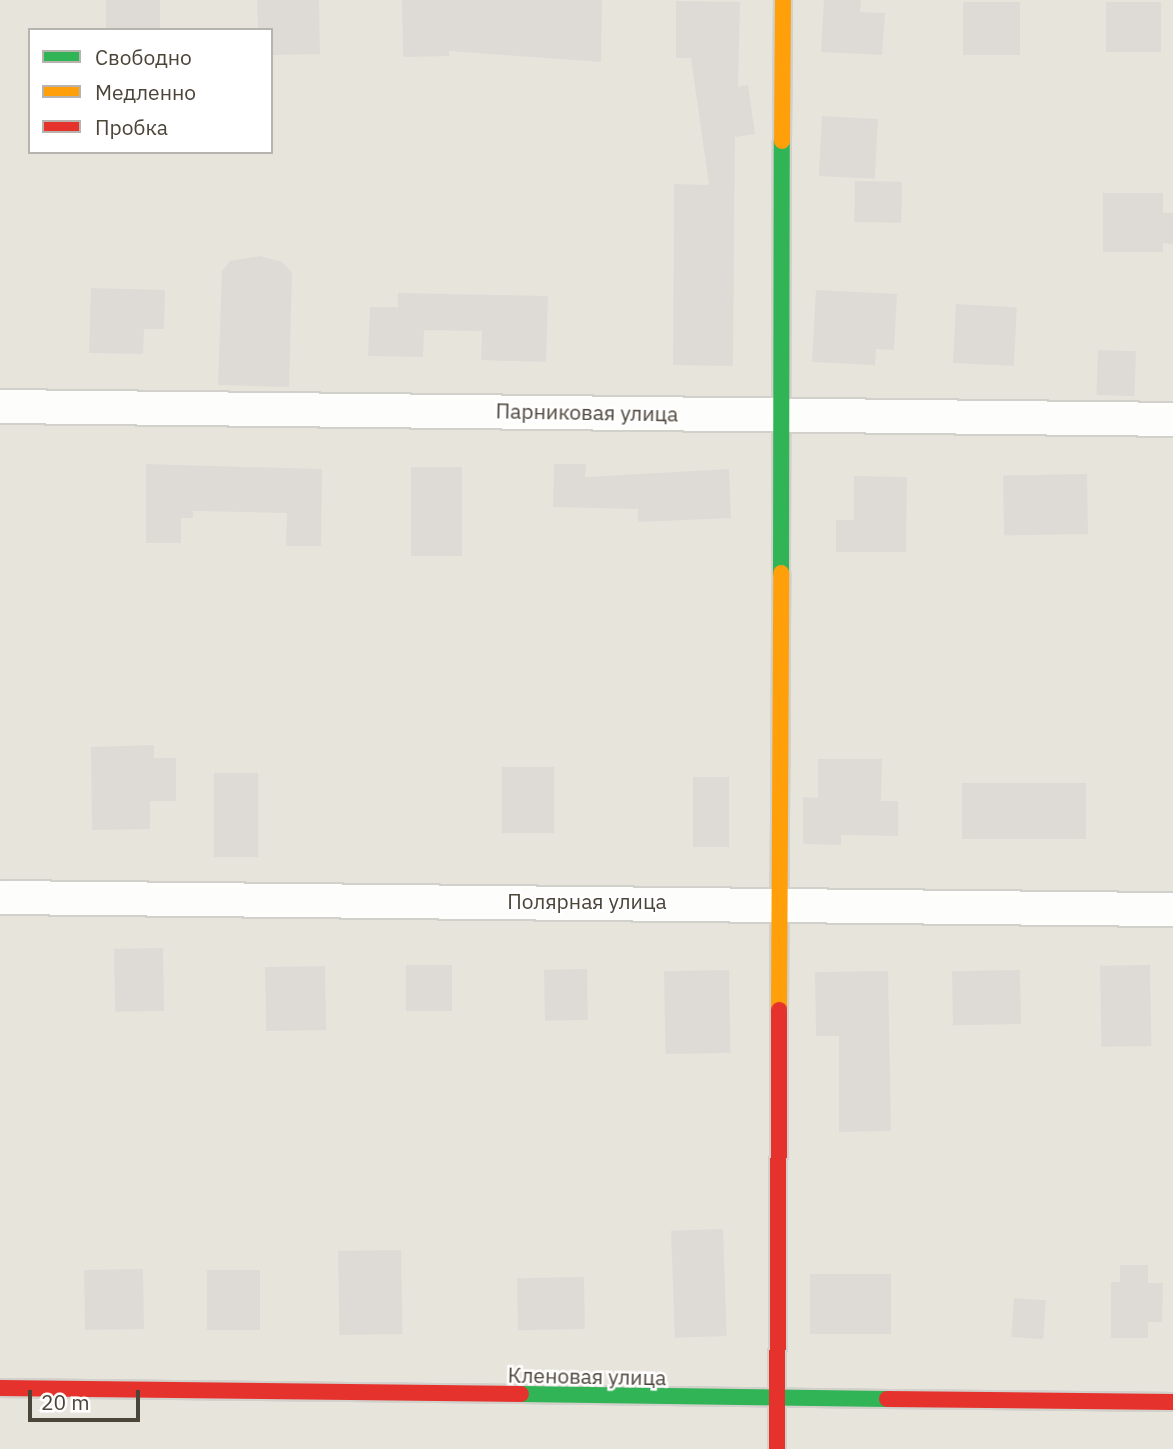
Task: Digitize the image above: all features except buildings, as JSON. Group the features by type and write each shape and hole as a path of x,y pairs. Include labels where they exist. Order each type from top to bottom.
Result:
{"street":[{"path":"777,1449 776,902 783,0"},
{"name":"Парниковая улица","path":"0,406 1173,419"},
{"name":"Полярная улица","path":"0,897 776,902 1173,909"},
{"name":"Кленовая улица","path":"0,1388 777,1401 1173,1402"}],"shaded area":[{"path":"0,0 1173,0 1173,1449 0,1449"}],"traffic: fast":[{"path":"781,573 782,141"},
{"path":"521,1394 887,1399"}],"traffic: slow":[{"path":"782,141 783,0"},
{"path":"779,1010 781,573"}],"traffic: jam":[{"path":"777,1449 779,1010"},
{"path":"0,1388 521,1394"},
{"path":"887,1399 1173,1402"}]}
